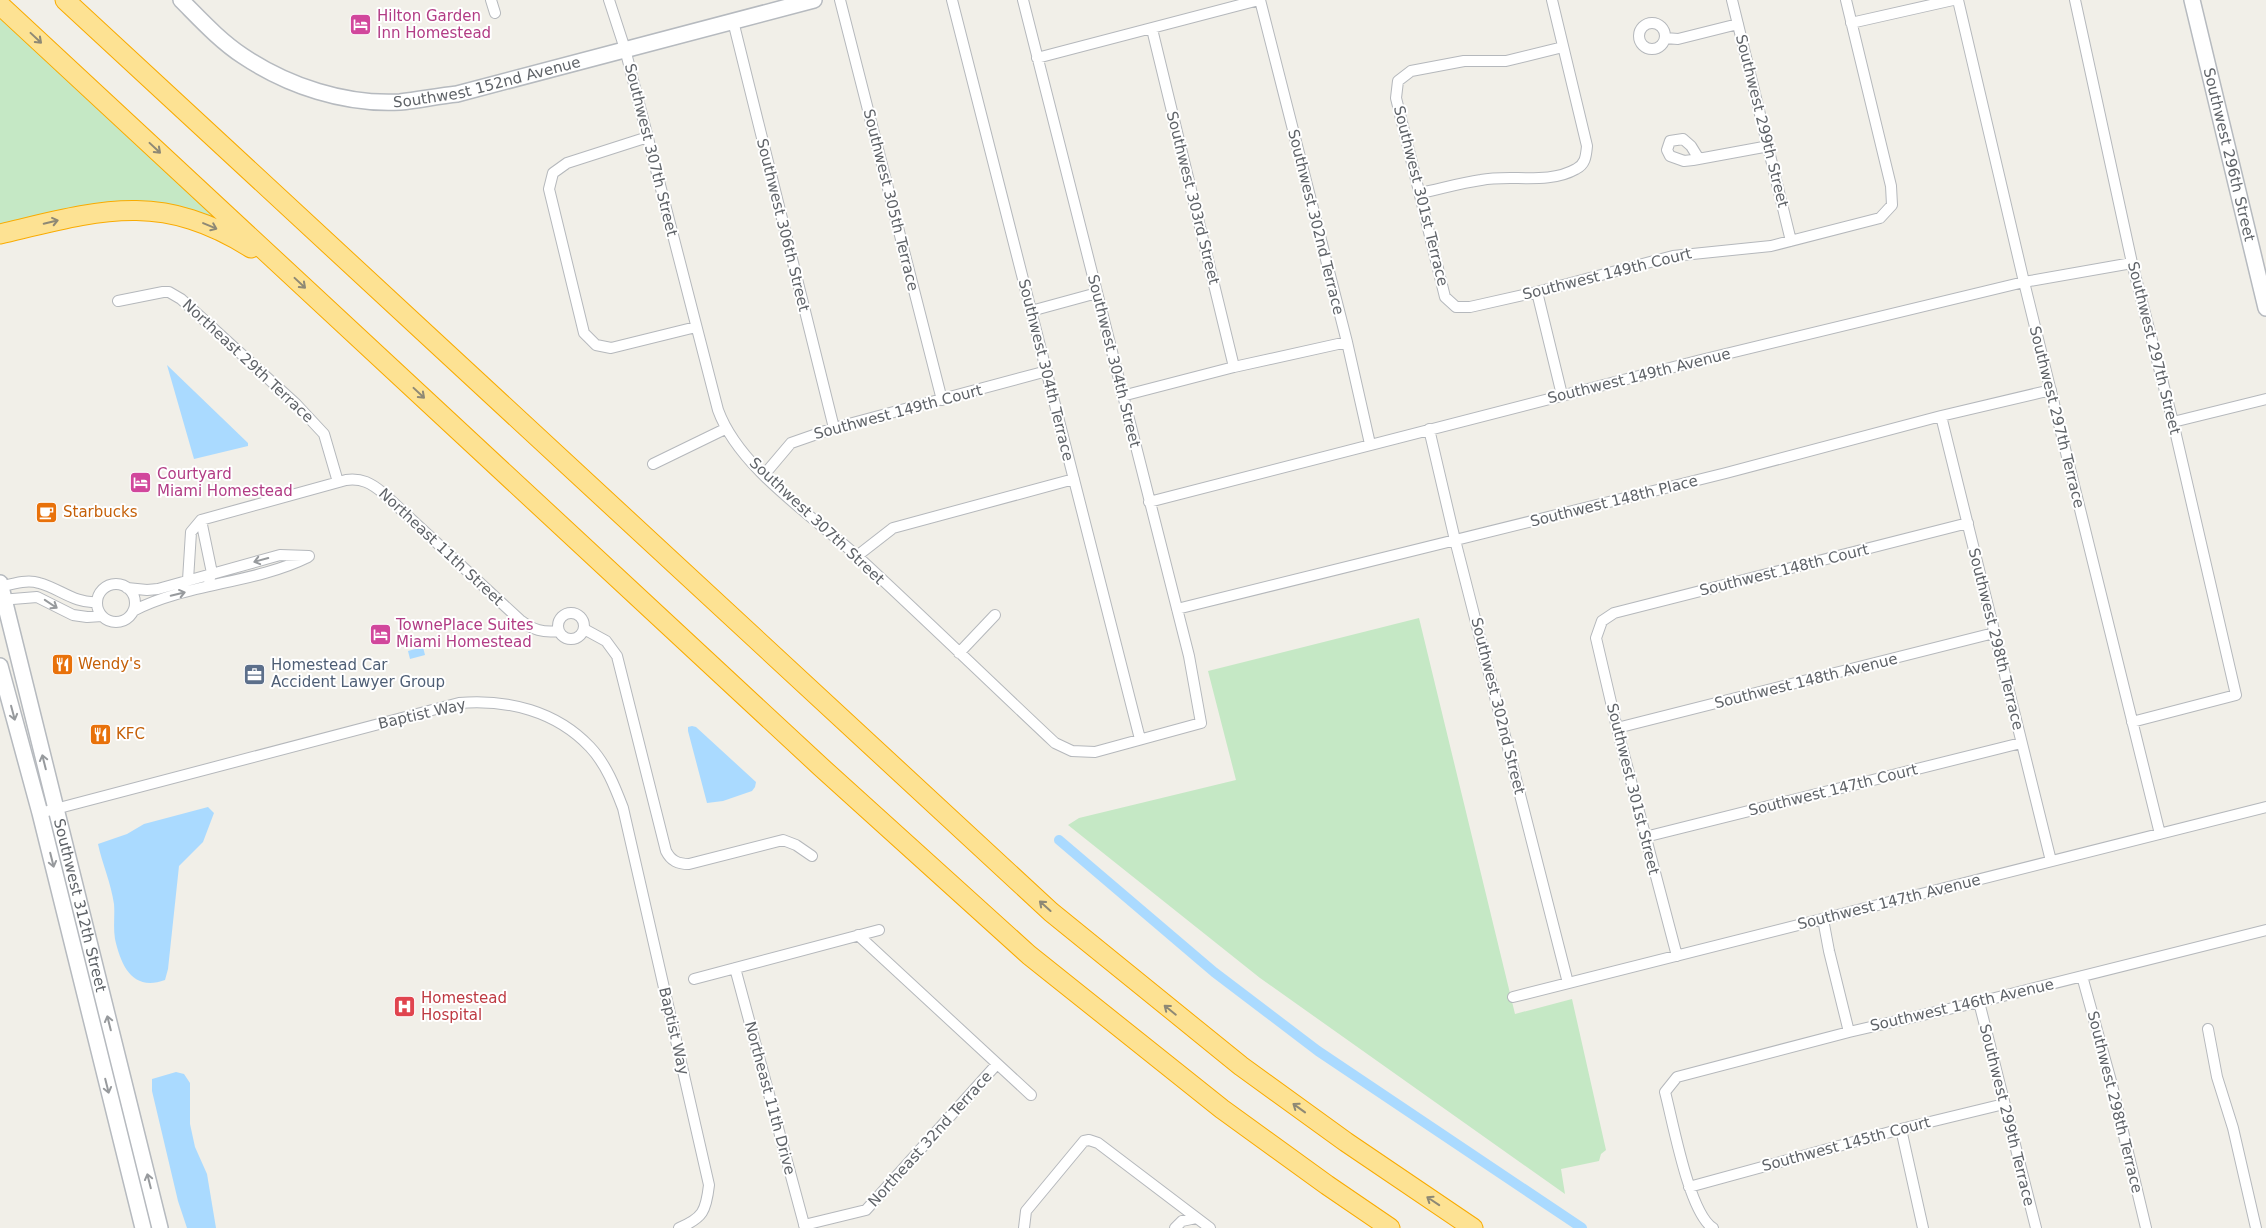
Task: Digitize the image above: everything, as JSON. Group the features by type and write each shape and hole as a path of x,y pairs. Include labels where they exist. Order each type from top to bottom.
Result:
{"highway":[{"path":"65,0 1051,912 1241,1066 1346,1142 1473,1228"},
{"path":"0,5 821,767 1029,955 1222,1109 1390,1228"},
{"path":"1,234 76,216 113,210 146,210 176,215 207,224 256,252 274,259"}],"main road":[{"name":"Southwest 152nd Avenue","path":"181,0 204,24 242,56 290,82 344,99 399,102 457,94 814,0"},
{"name":"Southwest 296th Street","path":"2192,0 2266,308"},
{"name":"Southwest 312th Street","path":"1,591 160,1228"},
{"name":"Southwest 312th Street","path":"0,666 40,813 143,1228"}],"street":[{"path":"491,0 495,13"},
{"name":"Southwest 307th Street","path":"609,0 625,49 696,327 718,410 725,429 764,475 857,556 1056,743 1072,751 1095,752 1140,739"},
{"name":"Southwest 305th Terrace","path":"840,0 942,400"},
{"name":"Southwest 304th Terrace","path":"952,0 1140,739"},
{"name":"Southwest 304th Street","path":"1023,0 1196,690 1201,723 1140,739"},
{"path":"1037,58 1260,0"},
{"name":"Southwest 302nd Terrace","path":"1260,0 1347,342 1370,444"},
{"path":"1420,194 1482,179 1538,178 1556,175 1576,169 1585,161 1588,146 1552,0"},
{"name":"Southwest 299th Street","path":"1732,0 1791,241"},
{"path":"1846,0 1851,23 1953,0"},
{"name":"Southwest 297th Terrace","path":"1958,0 2024,282 2160,834"},
{"name":"Southwest 297th Street","path":"2075,0 2132,263 2172,422 2236,696 2132,722"},
{"name":"Southwest 306th Street","path":"733,22 834,428"},
{"name":"Southwest 149th Court","path":"1456,307 1470,307 1537,292 1673,256 1753,248 1791,241 1880,218 1892,205 1893,197 1851,23"},
{"path":"1665,38 1678,39 1738,24"},
{"name":"Southwest 303rd Street","path":"1152,29 1234,367"},
{"name":"Southwest 301st Terrace","path":"1456,307 1445,297 1396,98 1398,81 1411,71 1464,61 1506,61 1563,47"},
{"path":"648,137 567,163 553,173 549,190 584,332 596,345 611,348 696,327"},
{"path":"1698,159 1769,146"},
{"name":"Southwest 149th Avenue","path":"1149,502 1562,395 2024,282 2132,263"},
{"name":"Northeast 29th Terrace","path":"118,301 163,292 169,292 182,299 321,429 328,441 338,482"},
{"path":"1537,292 1562,395"},
{"path":"1031,311 1097,293"},
{"path":"1122,396 1234,367 1347,342"},
{"name":"Southwest 149th Court","path":"764,475 791,442 834,428 1047,371"},
{"name":"Southwest 148th Place","path":"1177,609 1726,473 1941,416 2051,390"},
{"path":"2172,422 2266,399"},
{"name":"Southwest 298th Terrace","path":"1941,416 2051,861"},
{"path":"653,464 725,429"},
{"name":"Southwest 302nd Street","path":"1429,429 1455,540 1568,983"},
{"path":"857,556 893,528 1074,479"},
{"name":"Northeast 11th Street","path":"201,520 338,482 357,480 373,485 520,620 534,630 559,631 565,637 573,639 581,635 584,630"},
{"path":"188,580 191,532 201,520"},
{"path":"199,589 207,583 212,573 201,520"},
{"name":"Southwest 148th Court","path":"1602,622 1614,613 1968,523"},
{"path":"189,544 197,540 206,546"},
{"path":"280,555 309,556 281,567 160,598 133,611 127,618 118,621 108,620 102,616 97,602 100,592 108,586 118,584 127,588 153,590 212,573 280,555"},
{"path":"1,591 24,582 38,582 74,599 89,603 97,602"},
{"path":"127,588 134,597 133,611"},
{"path":"1,591 37,597 73,615 87,617 102,616"},
{"path":"559,631 561,618 572,613 582,619 584,630 606,641 617,656 666,851 673,860 689,864 783,840 796,845 812,856"},
{"path":"959,653 995,615"},
{"name":"Southwest 301st Street","path":"1602,622 1596,638 1617,728 1677,956"},
{"name":"Southwest 148th Avenue","path":"1617,728 1994,633"},
{"name":"Baptist Way","path":"40,813 459,703 484,700 507,703 533,711 566,725 591,748 607,771 623,808 709,1185 704,1211 696,1221 679,1228"},
{"name":"Southwest 147th Court","path":"1645,837 2021,742"},
{"name":"Southwest 147th Avenue","path":"1513,997 2266,807"},
{"path":"1823,919 1849,1032"},
{"path":"694,978 879,930"},
{"name":"Southwest 146th Avenue","path":"1689,1187 1665,1092 1677,1077 1849,1032 1979,1002 2266,930"},
{"path":"858,935 1031,1095"},
{"name":"Northeast 11th Drive","path":"735,968 804,1227"},
{"name":"Southwest 298th Terrace","path":"2082,976 2111,1081 2146,1228"},
{"name":"Southwest 299th Terrace","path":"1979,1002 2036,1228"},
{"path":"2208,1029 2217,1077 2233,1128 2256,1228"},
{"name":"Northeast 32nd Terrace","path":"804,1227 866,1210 997,1064"},
{"name":"Southwest 145th Court","path":"1689,1187 1901,1129 2004,1104"},
{"path":"1901,1129 1923,1228"},
{"path":"1024,1228 1026,1211 1084,1141 1089,1140 1098,1143 1210,1228"},
{"path":"1689,1187 1706,1224 1713,1228"},
{"path":"1175,1228 1182,1222 1196,1218"}],"green space":[{"path":"0,17 226,226 192,215 0,228"},
{"path":"1419,618 1515,1014 1572,999 1606,1150 1601,1154 1599,1161 1561,1169 1565,1194 1260,978 1068,825 1079,818 1236,780 1208,671"}],"water":[{"path":"167,365 248,443 248,446 194,459"},
{"path":"423,647 425,655 410,659 408,651"},
{"path":"688,727 696,727 756,782 752,791 723,801 707,803 688,731"},
{"path":"208,807 214,813 203,842 179,866 168,969 165,980 154,983 137,979 125,967 115,939 113,896 98,844 127,834 144,824"},
{"path":"176,1072 184,1074 190,1083 190,1124 195,1147 207,1174 216,1228 187,1228 178,1201 152,1091 152,1079"}],"waterway":[{"path":"1059,840 1214,972 1318,1051 1582,1228"}],"place":[{"name":"Hilton Garden Inn Homestead","path":"361,25"},
{"name":"Courtyard Miami Homestead","path":"141,483"},
{"name":"Starbucks","path":"47,512"},
{"name":"TownePlace Suites Miami Homestead","path":"380,634"},
{"name":"Wendy's","path":"62,664"},
{"name":"Homestead Car Accident Lawyer Group","path":"255,674"},
{"name":"KFC","path":"100,734"},
{"name":"Homestead Hospital","path":"405,1007"}]}
